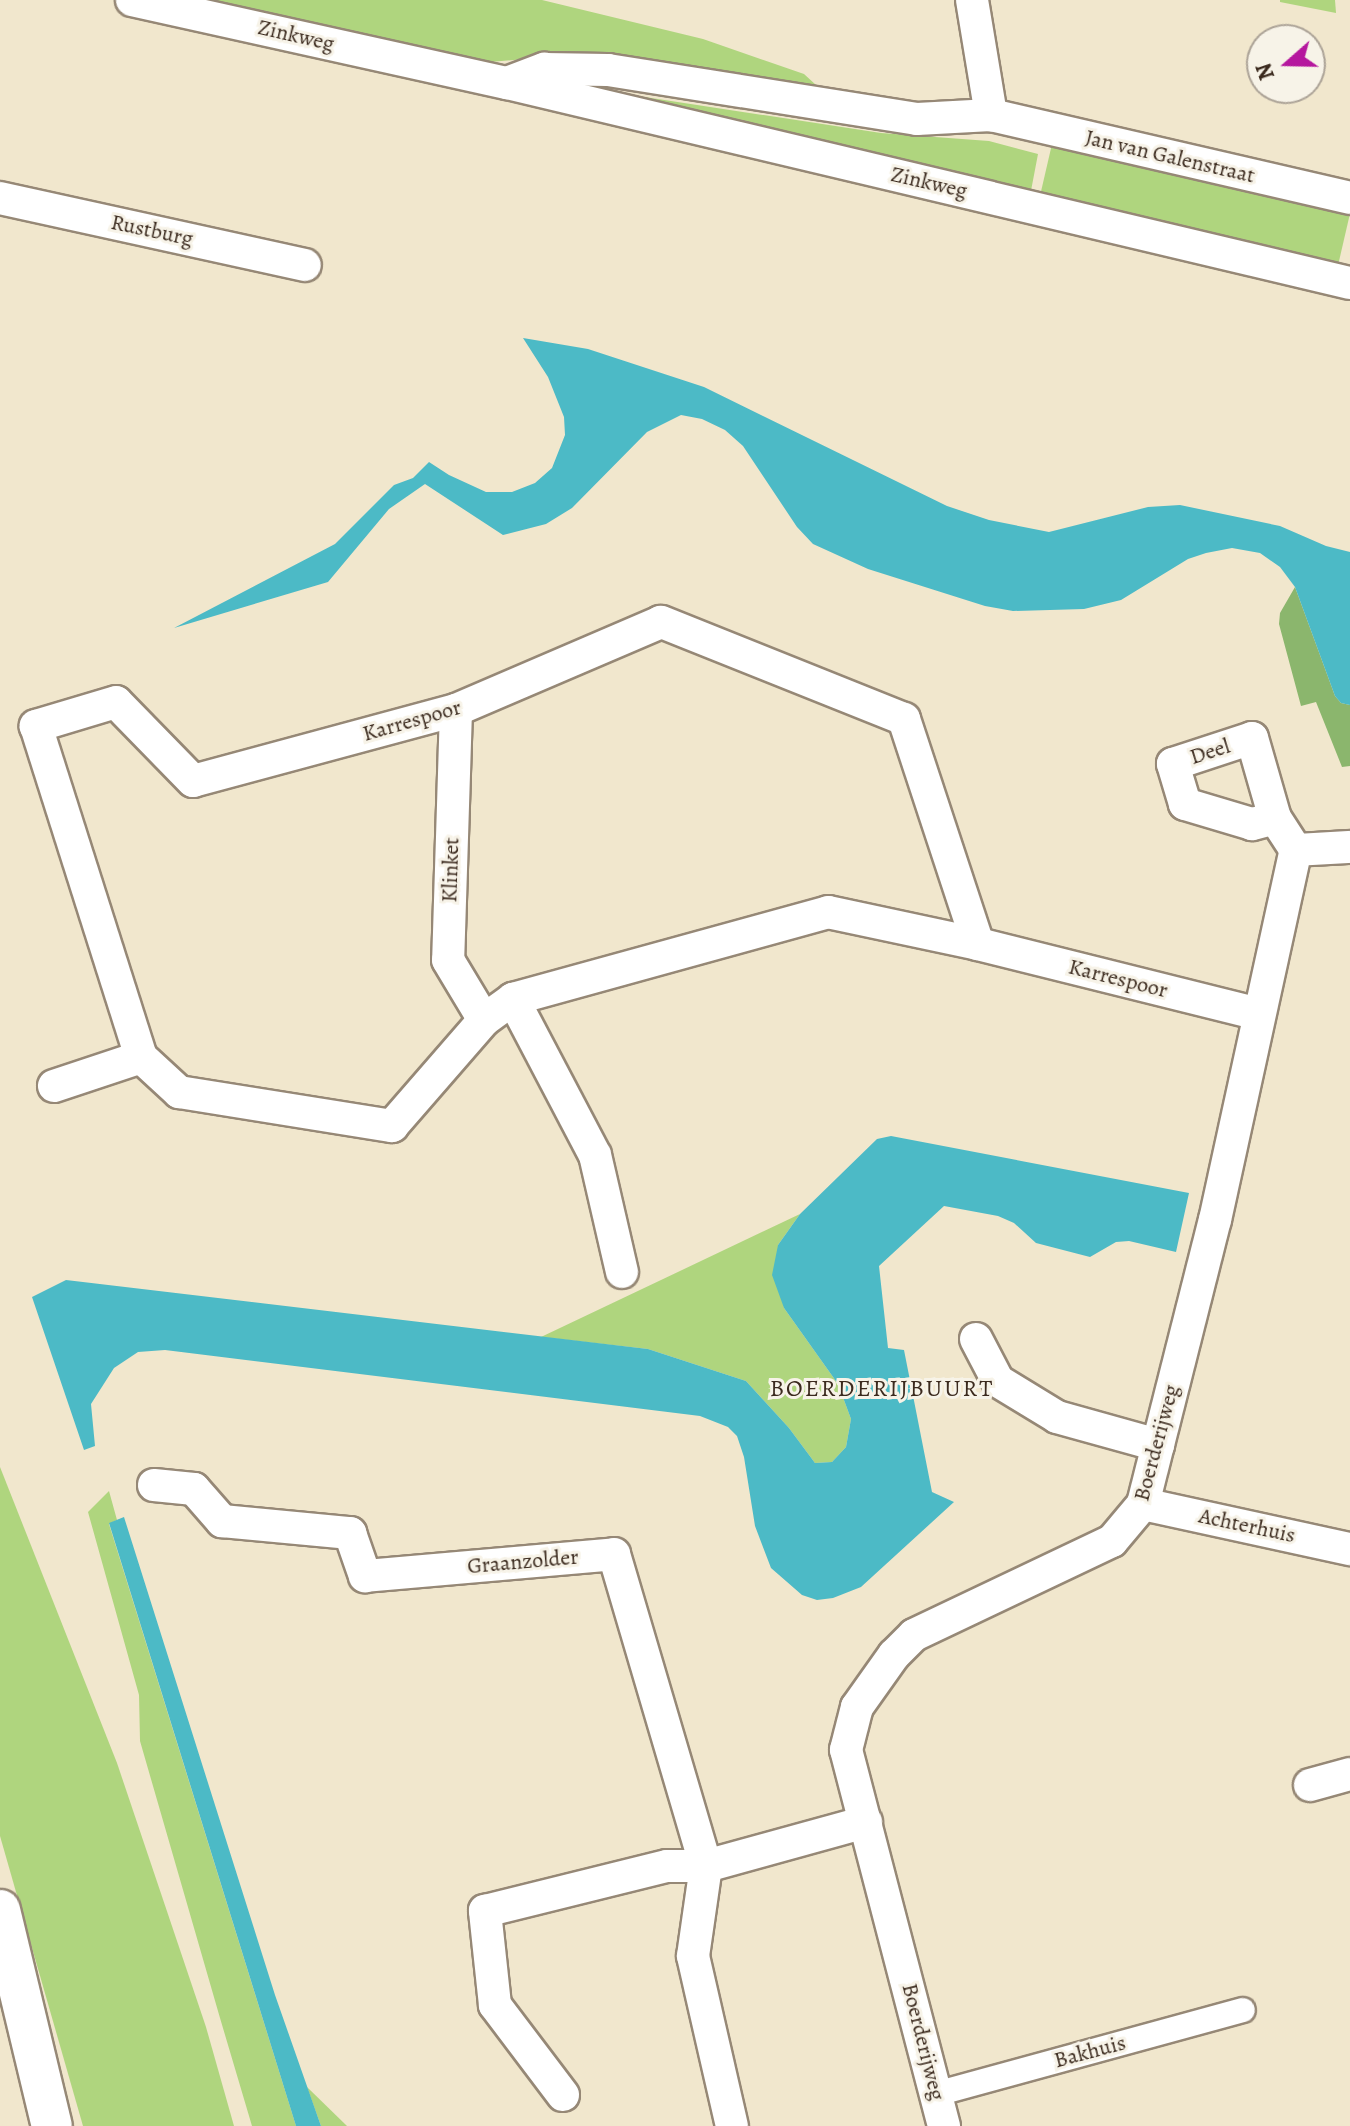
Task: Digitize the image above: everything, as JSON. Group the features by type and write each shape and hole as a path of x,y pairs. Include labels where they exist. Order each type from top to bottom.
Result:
{"street":[{"name":"Zinkweg","path":"132,0 507,83 1350,283"},
{"path":"507,83 544,69 608,70 917,119 991,115 972,0"},
{"name":"Jan van Galenstraat","path":"991,115 1350,198"},
{"name":"Rustburg","path":"0,198 305,265"},
{"name":"Karrespoor","path":"978,944 904,719 661,622 456,710 193,781 116,702 36,726 141,1057 179,1092 392,1126 484,1020 513,999 828,912 978,944 1258,1014"},
{"name":"Klinket","path":"456,710 448,960 484,1020"},
{"path":"1275,818 1296,850 1350,847"},
{"name":"Boerderijweg","path":"944,2126 846,1750 857,1707 894,1655 914,1635 1112,1541 1143,1504 1217,1208 1296,850"},
{"path":"513,999 595,1155 622,1272"},
{"path":"54,1086 141,1057"},
{"path":"976,1339 998,1381 1057,1417 1158,1445"},
{"name":"Graanzolder","path":"154,1485 194,1489 222,1521 350,1533 365,1576 614,1554 706,1866 693,1956 732,2126"},
{"name":"Achterhuis","path":"1143,1504 1350,1549"},
{"path":"1310,1785 1350,1774"},
{"path":"563,2095 495,2005 485,1911 667,1866 706,1866 866,1822"},
{"path":"0,1910 19,1975 52,2126"},
{"name":"Bakhuis","path":"936,2094 1243,2010"}],"green space":[{"path":"214,0 542,0 703,39 804,74 816,85 814,90 569,55 467,64"},
{"path":"1335,0 1336,13 1280,2"},
{"path":"573,86 881,133 989,141 1038,154 1030,196"},
{"path":"1052,144 1350,213 1338,267 1039,199"},
{"path":"1295,587 1335,696 1341,703 1350,705 1350,766 1342,767 1316,702 1301,706 1279,624 1280,613"},
{"path":"800,1214 778,1245 784,1308 838,1384 851,1419 846,1447 832,1462 815,1463 789,1428 746,1381 648,1349 541,1337"},
{"path":"0,1467 117,1763 206,2027 234,2126 83,2126 0,1836"},
{"path":"109,1491 117,1520 109,1524 296,2126 252,2126 220,2018 140,1741 139,1695 88,1512"},
{"path":"307,2087 347,2126 321,2126"}],"water":[{"path":"523,338 588,349 704,387 947,506 989,520 1049,532 1148,507 1180,505 1280,526 1326,546 1350,552 1350,705 1341,703 1335,696 1295,587 1280,567 1260,553 1232,548 1206,553 1188,559 1121,600 1084,609 1013,611 985,606 868,569 813,544 797,527 743,446 725,430 702,419 681,415 647,432 572,508 546,524 503,535 425,484 389,509 328,582 174,628 335,544 394,485 413,478 429,462 486,492 512,492 535,483 552,468 565,435 564,417 548,377"},
{"path":"891,1136 1189,1193 1176,1252 1129,1241 1116,1242 1090,1257 1036,1243 1014,1223 998,1216 944,1206 879,1266 888,1348 904,1350 932,1492 954,1502 861,1587 833,1598 817,1600 802,1595 771,1568 755,1526 744,1457 737,1436 728,1427 700,1416 165,1350 138,1352 114,1368 91,1404 95,1446 84,1450 32,1297 66,1280 648,1349 746,1381 789,1428 815,1463 832,1462 846,1447 851,1419 838,1384 784,1308 772,1275 778,1245 800,1214 877,1139"},
{"path":"124,1517 275,1995 321,2126 296,2126 109,1523"}],"district":[{"name":"BOERDERIJBUURT","path":"882,1389"}]}
